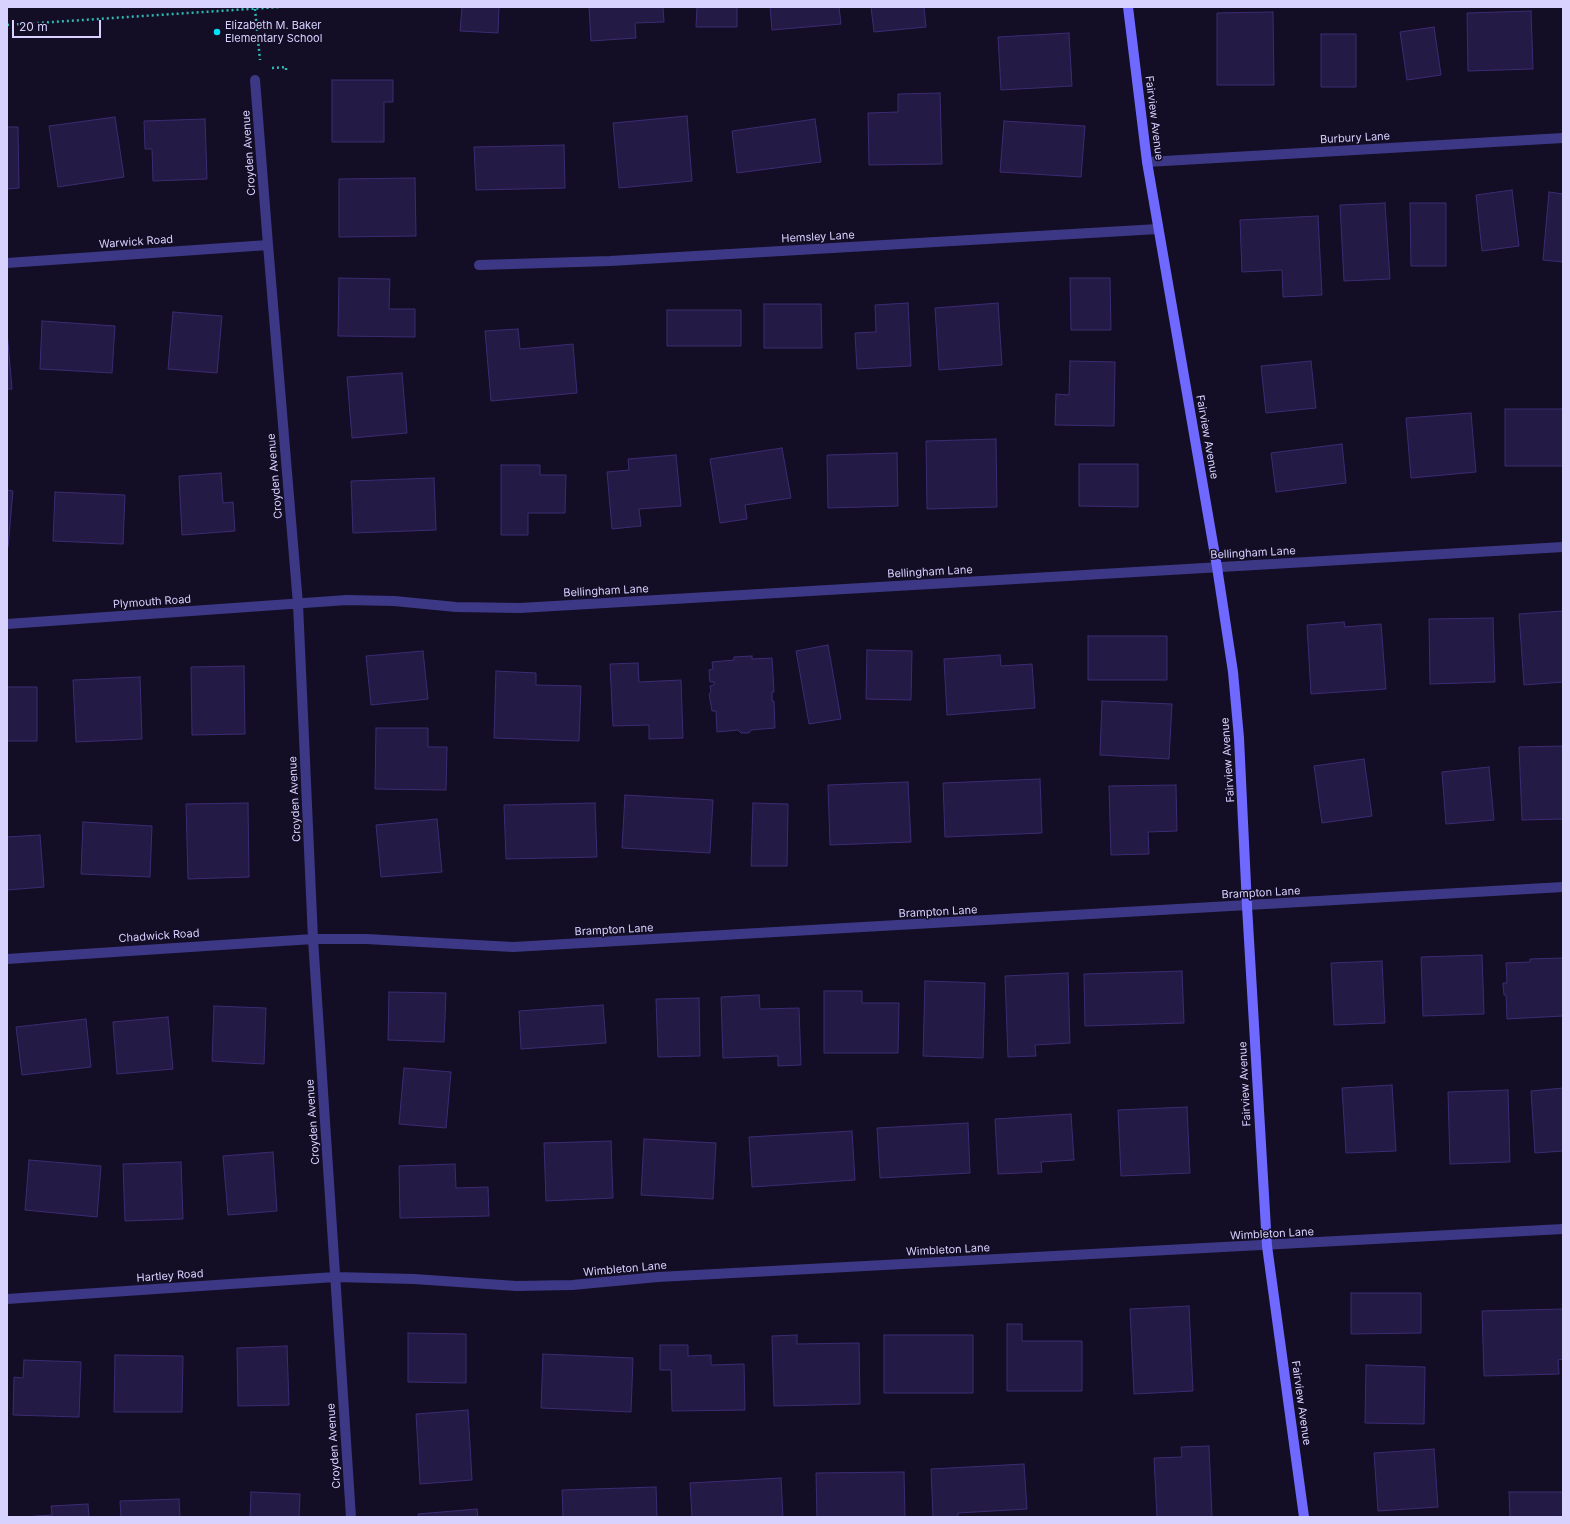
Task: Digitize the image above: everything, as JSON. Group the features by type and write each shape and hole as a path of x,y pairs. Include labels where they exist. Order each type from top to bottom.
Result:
{"street":[{"name":"Fairview Avenue","path":"1128,7 1158,229 1217,567 1233,672 1239,730 1247,906 1267,1246 1304,1517"},
{"name":"Croyden Avenue","path":"255,80 298,604 313,939 351,1517"},
{"name":"Burbury Lane","path":"1148,162 1563,138"},
{"name":"Hemsley Lane","path":"479,266 610,261 1158,229"},
{"name":"Warwick Road","path":"7,263 268,246"},
{"name":"Bellingham Lane","path":"298,604 347,600 371,600 456,607 520,608 1563,547"},
{"name":"Plymouth Road","path":"7,624 298,604"},
{"name":"Brampton Lane","path":"313,939 513,947 1563,887"},
{"name":"Chadwick Road","path":"7,959 313,939"},
{"name":"Wimbleton Lane","path":"335,1277 414,1279 516,1286 572,1285 658,1278 1563,1229"},
{"name":"Hartley Road","path":"7,1299 335,1277"}],"path":[{"path":"7,25 279,7"},
{"path":"255,9 260,62"},
{"path":"271,68 286,67 286,72"}],"building":[{"path":"462,7 499,7 498,33 460,31"},
{"path":"589,7 663,7 664,22 635,23 636,38 591,41"},
{"path":"697,7 737,7 737,27 696,27"},
{"path":"770,7 839,7 841,24 772,30"},
{"path":"871,7 924,7 926,27 874,32"},
{"path":"1531,11 1533,69 1468,71 1467,13"},
{"path":"1273,12 1274,85 1217,85 1217,13"},
{"path":"1434,27 1441,75 1407,80 1400,32"},
{"path":"1069,33 1072,86 1001,90 998,37"},
{"path":"1321,34 1356,34 1356,87 1321,87"},
{"path":"332,80 393,80 393,102 384,102 384,142 332,142"},
{"path":"940,93 942,164 869,165 868,113 898,112 898,94"},
{"path":"687,116 692,181 619,188 613,123"},
{"path":"115,117 124,177 58,187 49,126"},
{"path":"205,119 207,179 153,181 152,149 145,149 144,121"},
{"path":"815,119 821,162 737,173 732,131"},
{"path":"1004,121 1085,126 1081,177 1000,172"},
{"path":"7,127 18,127 19,188 7,189"},
{"path":"564,145 565,188 476,190 474,147"},
{"path":"415,178 416,236 339,237 339,179"},
{"path":"1512,190 1519,246 1482,251 1476,195"},
{"path":"1549,192 1563,194 1563,262 1543,260"},
{"path":"1385,203 1390,279 1344,281 1340,205"},
{"path":"1410,203 1446,203 1446,266 1411,266"},
{"path":"1318,216 1322,295 1283,297 1282,270 1242,272 1240,220"},
{"path":"339,278 390,279 389,309 415,309 415,337 338,336"},
{"path":"1070,278 1110,278 1111,330 1071,330"},
{"path":"908,303 911,366 857,369 855,333 876,332 875,305"},
{"path":"998,303 1002,365 939,370 935,308"},
{"path":"764,304 821,304 822,348 764,348"},
{"path":"667,310 741,310 741,346 667,346"},
{"path":"173,312 222,316 217,373 168,369"},
{"path":"42,321 115,326 112,373 40,369"},
{"path":"518,329 520,349 573,344 577,393 491,401 485,331"},
{"path":"7,331 12,389 7,389"},
{"path":"1070,361 1115,362 1114,426 1055,425 1056,394 1069,395"},
{"path":"1311,361 1316,408 1266,413 1261,366"},
{"path":"402,373 407,433 352,438 347,377"},
{"path":"1505,409 1563,409 1563,466 1505,466"},
{"path":"1471,413 1476,472 1411,478 1406,418"},
{"path":"996,439 997,507 927,509 926,441"},
{"path":"1342,444 1346,483 1276,492 1271,453"},
{"path":"782,448 791,498 745,505 747,519 720,523 710,459"},
{"path":"897,453 898,506 828,508 827,455"},
{"path":"676,455 681,506 639,509 641,526 612,529 607,472 629,470 628,459"},
{"path":"1079,464 1138,464 1138,507 1079,506"},
{"path":"501,465 540,465 540,475 566,475 565,513 528,513 528,535 501,535"},
{"path":"221,473 223,503 233,502 235,531 182,535 179,476"},
{"path":"434,478 436,530 353,533 351,481"},
{"path":"7,490 13,491 8,547 7,546"},
{"path":"55,492 125,495 123,544 53,541"},
{"path":"1563,611 1563,682 1524,685 1519,614"},
{"path":"1493,618 1495,682 1430,684 1429,619"},
{"path":"1344,622 1345,627 1381,624 1386,689 1311,694 1307,625"},
{"path":"1088,636 1167,636 1167,680 1088,680"},
{"path":"828,645 841,719 809,724 796,651"},
{"path":"867,650 912,651 911,700 866,699"},
{"path":"423,651 428,699 371,705 366,656"},
{"path":"1000,655 1001,666 1032,664 1035,708 947,715 944,659"},
{"path":"752,656 752,659 772,658 774,692 772,692 772,701 774,701 775,728 751,730 749,733 741,733 738,730 717,732 716,711 712,711 709,694 711,692 710,686 714,685 714,682 710,682 709,670 713,669 712,662 734,660 734,657"},
{"path":"638,663 639,682 681,680 683,738 649,739 649,725 613,726 610,664"},
{"path":"244,666 245,734 192,735 191,667"},
{"path":"496,671 536,673 536,685 581,686 579,741 494,738"},
{"path":"140,677 142,739 76,742 73,680"},
{"path":"7,687 37,687 37,741 7,741"},
{"path":"1102,701 1172,704 1169,759 1100,755"},
{"path":"376,728 428,728 428,747 447,747 446,790 375,789"},
{"path":"1563,746 1563,819 1522,820 1519,747"},
{"path":"1364,759 1372,816 1322,823 1314,766"},
{"path":"1489,767 1494,820 1446,824 1442,772"},
{"path":"1040,779 1042,833 945,837 943,783"},
{"path":"908,782 911,842 830,845 828,785"},
{"path":"1176,785 1177,831 1148,832 1149,854 1111,855 1109,786"},
{"path":"625,795 713,800 710,853 622,848"},
{"path":"248,803 249,877 188,879 186,804"},
{"path":"595,803 597,857 506,859 504,805"},
{"path":"753,803 788,804 787,866 751,866"},
{"path":"437,819 442,872 381,877 376,825"},
{"path":"83,822 152,826 150,877 81,874"},
{"path":"40,835 44,887 7,890 7,837"},
{"path":"1482,955 1484,1014 1423,1016 1421,957"},
{"path":"1563,958 1563,1016 1507,1019 1506,995 1504,995 1503,985 1503,983 1507,983 1506,963 1530,962 1530,959"},
{"path":"1382,961 1385,1023 1334,1025 1331,963"},
{"path":"1182,971 1184,1023 1085,1026 1084,974"},
{"path":"1068,973 1070,1043 1035,1045 1036,1056 1008,1057 1005,976"},
{"path":"925,981 985,983 983,1058 923,1056"},
{"path":"824,991 862,991 862,1003 899,1003 898,1053 824,1053"},
{"path":"389,992 446,993 444,1042 388,1040"},
{"path":"759,995 760,1009 799,1008 801,1065 778,1066 778,1056 723,1058 721,997"},
{"path":"699,998 700,1056 658,1057 656,999"},
{"path":"603,1005 606,1043 521,1049 519,1011"},
{"path":"214,1006 266,1008 264,1064 212,1061"},
{"path":"168,1017 173,1069 117,1074 113,1022"},
{"path":"86,1019 91,1067 22,1075 16,1027"},
{"path":"404,1068 451,1072 446,1128 399,1124"},
{"path":"1392,1085 1396,1151 1346,1153 1342,1088"},
{"path":"1563,1088 1563,1151 1535,1153 1531,1091"},
{"path":"1508,1090 1510,1162 1450,1164 1448,1092"},
{"path":"1187,1107 1190,1173 1121,1176 1118,1110"},
{"path":"1071,1114 1074,1160 1041,1162 1042,1172 998,1174 995,1119"},
{"path":"968,1123 970,1173 880,1178 877,1128"},
{"path":"852,1131 855,1180 752,1187 749,1137"},
{"path":"644,1139 716,1143 713,1199 641,1195"},
{"path":"611,1141 613,1198 546,1201 544,1143"},
{"path":"273,1152 277,1211 228,1215 223,1156"},
{"path":"29,1160 101,1166 97,1217 25,1210"},
{"path":"181,1162 183,1219 125,1221 123,1164"},
{"path":"455,1164 456,1188 488,1187 489,1216 400,1218 399,1166"},
{"path":"1351,1293 1421,1293 1421,1333 1351,1334"},
{"path":"1189,1306 1193,1391 1134,1394 1130,1309"},
{"path":"1563,1309 1563,1359 1558,1360 1559,1374 1484,1376 1482,1311"},
{"path":"1007,1324 1022,1324 1022,1341 1082,1341 1082,1391 1007,1391"},
{"path":"408,1333 466,1334 466,1383 408,1382"},
{"path":"797,1335 797,1344 859,1343 860,1404 774,1406 772,1336"},
{"path":"884,1335 973,1335 973,1393 884,1393"},
{"path":"660,1345 688,1345 688,1356 711,1355 711,1365 744,1364 745,1410 672,1411 671,1370 660,1370"},
{"path":"287,1346 289,1405 238,1406 237,1348"},
{"path":"543,1354 633,1358 631,1412 541,1408"},
{"path":"115,1355 183,1356 182,1412 114,1412"},
{"path":"24,1360 81,1362 79,1417 13,1415 14,1377 23,1378"},
{"path":"1366,1365 1425,1367 1424,1424 1365,1423"},
{"path":"468,1410 472,1480 420,1484 416,1414"},
{"path":"1209,1446 1212,1517 1157,1517 1154,1458 1182,1457 1181,1447"},
{"path":"1434,1449 1438,1507 1378,1511 1374,1453"},
{"path":"1024,1464 1027,1509 958,1513 958,1517 933,1517 931,1469"},
{"path":"904,1472 905,1517 817,1517 816,1473"},
{"path":"781,1478 783,1517 692,1517 690,1483"},
{"path":"656,1487 657,1517 563,1517 562,1490"},
{"path":"251,1492 300,1494 299,1517 250,1517"},
{"path":"1509,1492 1563,1492 1563,1517 1510,1517"},
{"path":"179,1499 180,1517 121,1517 120,1501"},
{"path":"88,1504 89,1517 22,1517 52,1515 51,1506"},
{"path":"477,1509 478,1517 419,1517 418,1514"}],"place":[{"name":"Elizabeth M. Baker Elementary School","path":"217,32"}]}
